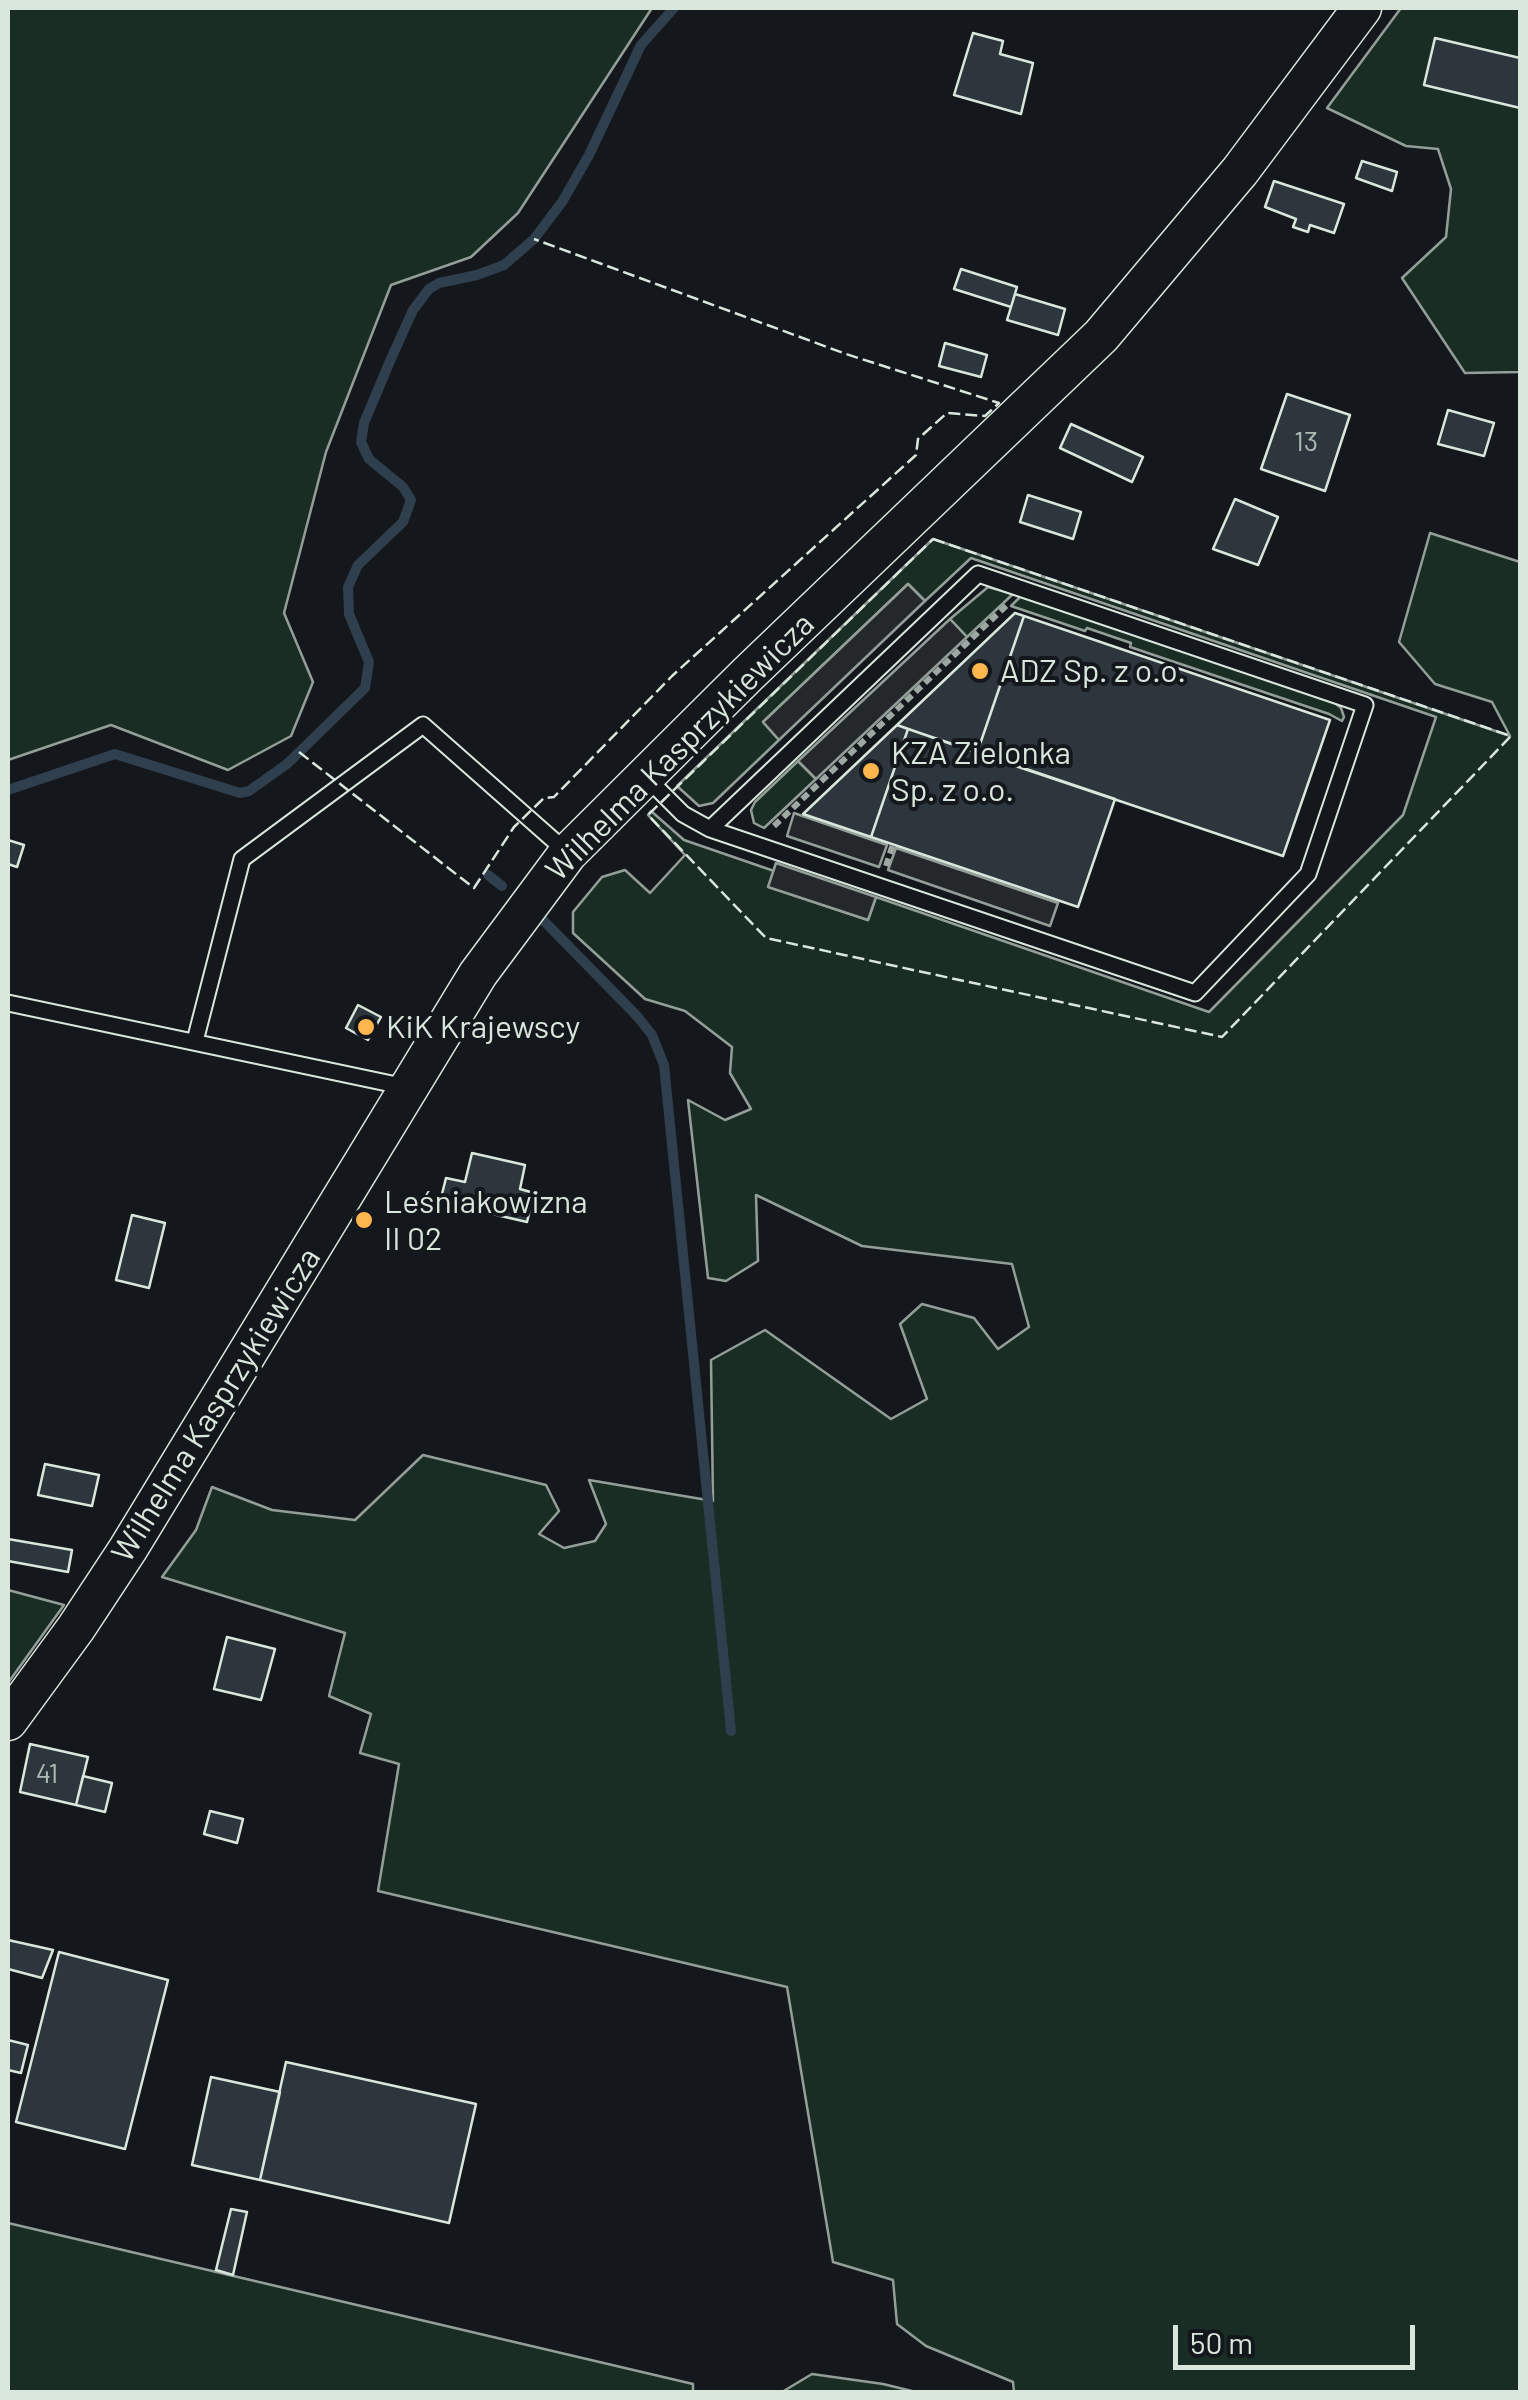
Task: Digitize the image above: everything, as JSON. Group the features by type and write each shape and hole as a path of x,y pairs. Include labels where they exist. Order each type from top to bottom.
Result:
{"street":[{"name":"Wilhelma Kasprzykiewicza","path":"8,1720 128,1549 478,974 568,852 1101,336 1240,171 1362,8"}],"lane":[{"path":"644,776 683,814 710,829 1195,993 1308,874 1364,705 978,574 710,829"},
{"path":"195,1041 242,859 423,725 568,852"},
{"path":"8,1003 410,1088"}],"path":[{"path":"755,844 1023,590"}],"green space":[{"path":"8,8 652,8 518,213 471,257 391,285 326,452 284,613 313,682 291,736 228,770 111,725 8,760"},
{"path":"1401,8 1520,8 1520,372 1465,373 1402,278 1446,237 1451,189 1438,149 1406,146 1327,108"},
{"path":"1430,533 1520,562 1520,2392 1014,2392 1013,2382 926,2346 897,2324 893,2280 833,2262 787,1987 378,1891 399,1764 360,1753 371,1714 329,1696 345,1633 162,1577 196,1530 212,1487 272,1510 355,1520 423,1455 546,1485 559,1511 539,1534 564,1548 595,1541 606,1524 589,1480 713,1501 711,1360 765,1330 891,1419 927,1399 900,1324 922,1304 974,1318 998,1349 1029,1327 1012,1264 862,1246 756,1195 758,1261 726,1281 708,1278 688,1100 725,1120 751,1109 730,1073 732,1047 685,1011 645,999 573,933 573,912 602,877 625,870 650,893 685,855 648,815 651,811 684,840 774,871 769,887 868,920 876,897 1209,1012 1403,815 1436,717 971,558 925,601 908,584 763,722 779,740 713,803 699,806 677,786 933,539 1510,736 1492,702 1435,684 1399,642"},
{"path":"988,587 1013,594 967,637 950,619"},
{"path":"1021,596 1334,702 1344,717 1342,721 1130,647 1131,643 1011,606"},
{"path":"798,761 816,779 764,828 754,823 751,810 755,802"},
{"path":"8,1590 64,1605 8,1683"},
{"path":"8,2223 693,2384 693,2392 8,2392"},
{"path":"812,2374 883,2384 916,2392 782,2392"}],"shaded area":[{"path":"908,584 925,601 779,740 763,722"},
{"path":"950,619 967,637 816,779 798,761"},
{"path":"794,813 887,845 879,867 787,836"},
{"path":"896,848 1058,903 1050,926 888,870"},
{"path":"776,863 876,897 868,920 768,887"}],"building":[{"path":"973,33 1003,41 1000,54 1033,63 1021,114 954,95"},
{"path":"1435,38 1520,58 1520,108 1424,85"},
{"path":"1362,161 1397,172 1392,191 1356,178"},
{"path":"1274,181 1344,204 1334,233 1310,225 1308,232 1293,227 1296,219 1265,207"},
{"path":"961,269 1017,287 1011,307 954,289"},
{"path":"1015,294 1065,309 1058,335 1007,320"},
{"path":"945,343 987,355 981,377 939,366"},
{"path":"1287,394 1350,415 1325,491 1261,469"},
{"path":"1448,410 1494,423 1484,456 1438,444"},
{"path":"1071,424 1143,457 1132,482 1060,448"},
{"path":"1028,495 1081,512 1073,539 1020,522"},
{"path":"1235,499 1278,517 1258,565 1213,549"},
{"name":"ADZ Sp. z o.o.","path":"1015,613 1024,616 977,753 897,725"},
{"path":"1024,616 1330,720 1283,856 977,753"},
{"name":"KZA Zielonka Sp. z o.o.","path":"897,725 908,729 871,837 803,814"},
{"path":"908,729 1115,799 1078,907 871,837"},
{"path":"8,840 24,845 17,867 8,864"},
{"path":"358,1005 381,1017 368,1040 346,1028"},
{"path":"472,1153 525,1165 520,1189 534,1193 527,1222 440,1202 446,1178 465,1182"},
{"path":"132,1215 165,1223 149,1288 116,1280"},
{"path":"45,1464 99,1475 92,1506 38,1495"},
{"path":"8,1539 72,1550 68,1572 8,1561"},
{"path":"227,1637 275,1649 261,1700 214,1689"},
{"path":"30,1744 88,1757 76,1805 20,1792"},
{"path":"83,1776 112,1783 105,1812 76,1805"},
{"path":"210,1811 243,1819 237,1843 204,1834"},
{"path":"8,1940 53,1950 42,1978 8,1969"},
{"path":"59,1952 168,1980 125,2149 16,2122"},
{"path":"8,2040 28,2045 21,2073 8,2070"},
{"path":"286,2062 476,2104 449,2223 260,2180"},
{"path":"211,2077 280,2092 260,2180 192,2165"},
{"path":"231,2209 247,2212 233,2275 216,2270"}],"waterway":[{"path":"8,790 115,754 240,793 249,791 287,764 365,688 369,662 349,614 348,587 358,565 403,522 411,500 403,487 369,459 361,442 364,423 413,310 429,289 439,283 504,265 534,239 562,202 589,155 641,45 674,8"},
{"path":"488,875 502,886"},
{"path":"542,919 637,1016 652,1035 664,1065 731,1731"}],"fence":[{"path":"299,752 474,888 514,827 544,798 554,797 672,676 916,455 918,439 947,413 985,416 999,403 846,354 534,239"},
{"path":"933,539 1373,689 1511,736 1222,1037 766,938 648,815 933,539"}],"place":[{"name":"ADZ Sp. z o.o.","path":"980,671"},
{"name":"KZA Zielonka Sp. z o.o.","path":"871,771"},
{"name":"KiK Krajewscy","path":"366,1027"},
{"name":"Leśniakowizna II 02","path":"364,1220"}]}
